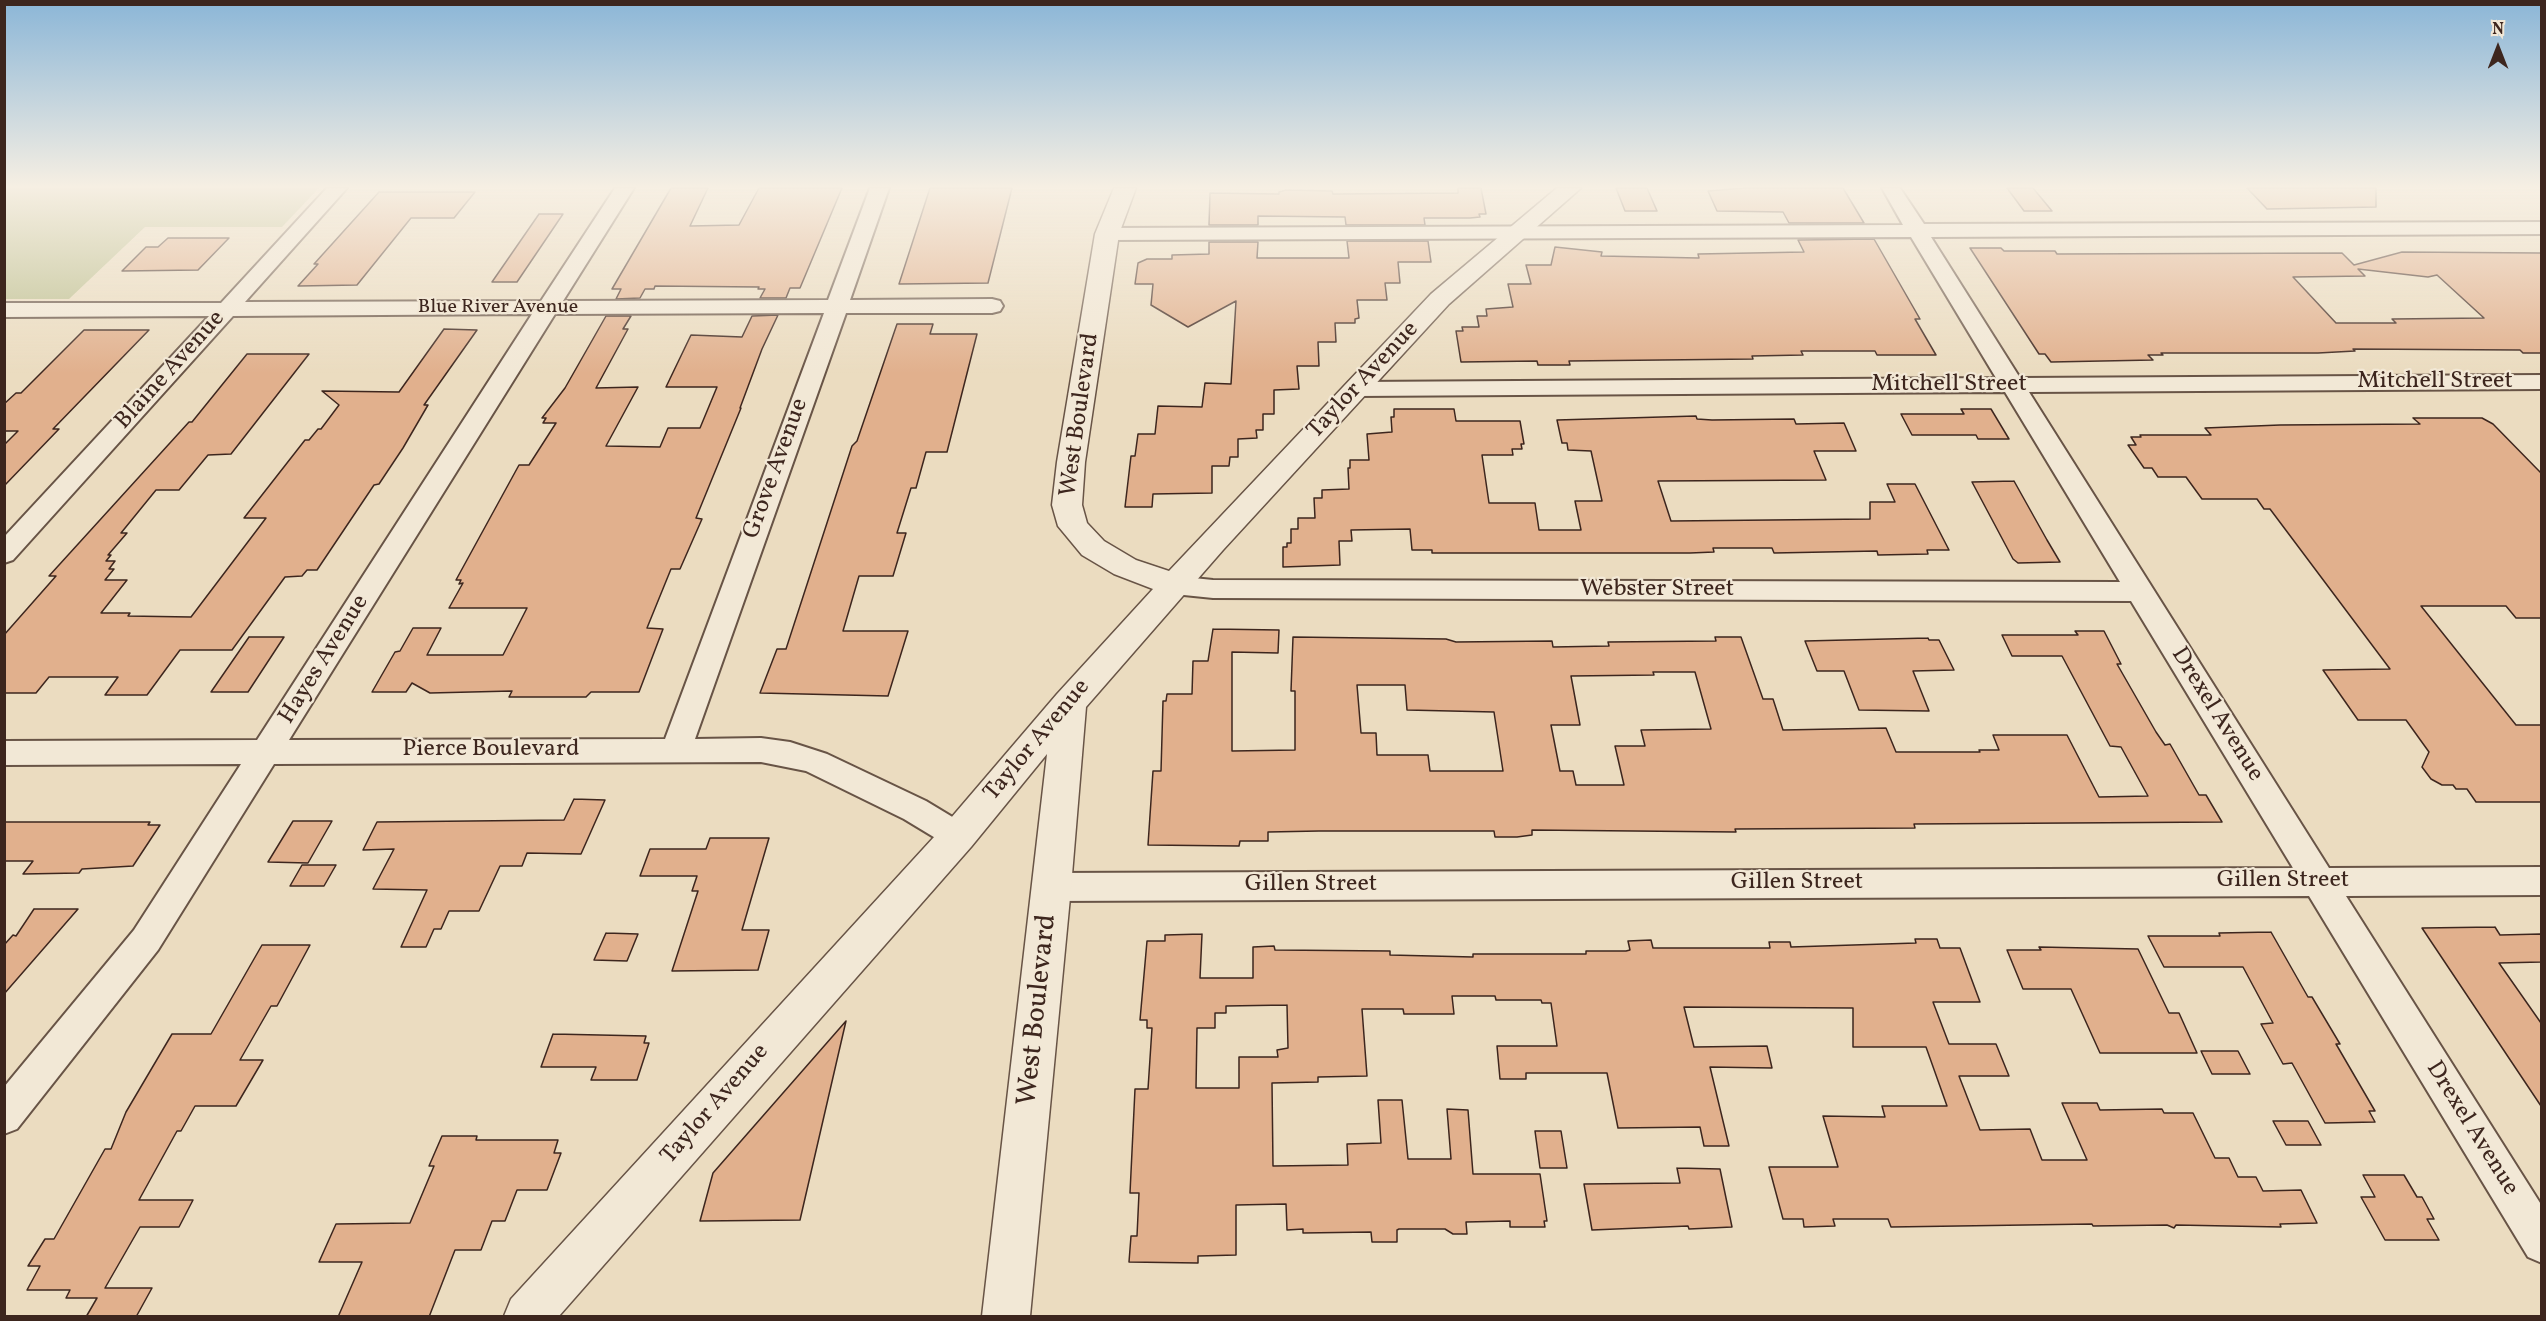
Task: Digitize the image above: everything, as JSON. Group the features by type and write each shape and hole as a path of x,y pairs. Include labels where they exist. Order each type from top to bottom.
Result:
{"street":[{"name":"Blaine Avenue","path":"4,554 281,250"},
{"name":"Hayes Avenue","path":"4,1116 146,940 585,250"},
{"name":"Grove Avenue","path":"676,750 856,250"},
{"name":"West Boulevard","path":"1105,250 1071,462 1067,505 1069,517 1077,534 1104,555 1139,573 1174,585"},
{"name":"Taylor Avenue","path":"528,1317 826,980 958,836 1069,703 1174,585 1440,299 1497,250"},
{"name":"Drexel Avenue","path":"1929,250 2541,1243"},
{"name":"Blue River Avenue","path":"4,310 992,306"},
{"name":"Mitchell Street","path":"1357,389 2541,382"},
{"name":"Webster Street","path":"1174,585 1213,590 2140,592"},
{"name":"West Boulevard","path":"1006,1317 1052,888 1069,703"},
{"name":"Pierce Boulevard","path":"4,753 761,750 790,754 841,774 915,810 958,836"},
{"name":"Gillen Street","path":"1052,888 2541,881"}],"green space":[{"path":"5,250 121,250 69,299 5,299"}],"building":[{"path":"143,250 218,250 198,270 122,271"},
{"path":"327,250 385,250 357,285 298,286 318,264 314,264"},
{"path":"514,250 539,250 517,282 492,282"},
{"path":"635,250 816,250 800,288 790,288 786,298 760,298 765,289 758,289 759,287 655,286 654,289 645,289 640,298 616,299 621,289 612,289"},
{"path":"910,250 996,250 988,283 899,284"},
{"path":"1209,250 1258,250 1257,258 1349,258 1348,250 1429,250 1431,262 1398,262 1400,283 1385,283 1387,300 1357,300 1359,318 1355,319 1355,323 1335,323 1336,342 1318,342 1319,366 1297,366 1299,389 1274,390 1274,414 1263,414 1263,430 1256,430 1257,438 1238,439 1238,457 1230,457 1229,466 1212,466 1212,493 1153,494 1152,507 1125,507 1131,456 1135,456 1138,434 1155,434 1158,406 1202,407 1205,383 1231,384 1236,301 1188,327 1151,305 1153,284 1135,284 1138,263 1147,259 1172,259 1172,255 1209,254"},
{"path":"1554,250 1602,252 1601,256 1699,258 1698,254 1804,252 1803,250 1880,250 1920,319 1915,319 1936,355 1877,355 1875,351 1801,351 1803,355 1752,356 1753,359 1569,361 1570,365 1538,365 1537,361 1461,362 1456,331 1463,331 1462,327 1479,327 1477,316 1487,316 1486,309 1513,307 1508,284 1531,284 1526,265 1551,265"},
{"path":"1971,250 2055,251 2057,254 2342,253 2354,265 2402,252 2541,253 2541,353 2523,353 2520,350 2353,349 2355,351 2318,353 2161,353 2163,355 2148,355 2153,360 2051,362 2045,354 2039,354","holes":["2358,269 2428,277 2437,275 2484,318 2392,319 2396,323 2336,323 2293,277 2365,276"]},
{"path":"778,315 762,349 741,408 696,518 702,519 680,569 671,569 647,628 663,629 639,692 591,692 586,697 509,697 512,691 430,693 412,683 406,692 372,692 395,652 400,651 413,628 441,628 427,655 503,655 527,608 449,608 463,583 459,584 461,580 456,580 519,465 529,465 556,423 543,423 546,418 542,418 565,388 606,316 631,316 623,329 628,329 596,388 638,387 606,446 660,447 668,428 700,428 717,387 666,387 691,335 742,337 752,316"},
{"path":"897,324 933,324 930,334 977,334 947,452 926,452 916,488 911,488 897,533 906,533 893,576 859,576 843,631 908,631 888,696 760,693 777,649 786,649 852,446 857,441"},
{"path":"444,329 477,330 424,405 428,405 379,484 374,485 317,570 307,570 302,576 285,577 232,650 180,650 147,695 105,695 118,677 49,677 36,693 4,693 4,635 56,576 49,576 189,422 192,422 247,354 309,354 231,454 208,455 179,490 156,490 121,533 127,533 108,555 111,555 106,561 115,561 109,569 114,569 105,580 127,580 101,613 191,617 266,518 244,518 305,440 309,440 318,429 321,429 339,405 322,391 399,392"},
{"path":"84,330 149,330 53,429 59,429 4,486 4,445 18,431 4,431 4,404 16,393 21,393"},
{"path":"1394,409 1454,409 1456,421 1520,421 1524,444 1521,444 1522,449 1512,449 1513,455 1482,455 1489,503 1535,503 1539,530 1581,530 1575,501 1602,501 1591,451 1568,450 1567,443 1562,443 1557,420 1696,416 1697,419 1712,420 1794,419 1796,424 1844,423 1856,451 1814,451 1826,480 1658,481 1671,521 1870,519 1870,502 1895,502 1887,484 1915,484 1949,550 1927,550 1928,554 1878,555 1877,551 1774,553 1772,548 1713,548 1714,552 1690,553 1432,553 1432,550 1412,550 1410,529 1351,530 1352,541 1339,541 1340,565 1283,567 1283,547 1291,543 1291,529 1298,529 1298,518 1315,518 1314,498 1322,498 1322,490 1349,489 1350,460 1369,460 1367,434 1392,432 1391,417 1394,417"},
{"path":"1961,409 1991,409 2009,439 1978,439 1976,435 1912,435 1901,414 1964,414"},
{"path":"2413,418 2482,418 2493,424 2541,473 2541,618 2516,618 2506,606 2421,606 2516,725 2541,725 2541,802 2476,802 2467,789 2456,789 2453,785 2442,785 2431,779 2422,767 2429,752 2406,720 2358,720 2323,670 2390,669 2270,509 2264,509 2257,499 2202,499 2186,477 2158,477 2152,468 2144,468 2128,445 2136,445 2131,437 2141,437 2140,435 2211,435 2205,428 2420,424"},
{"path":"2014,481 2060,562 2018,563 2013,559 1972,482"},
{"path":"1213,629 1279,630 1278,653 1232,652 1232,751 1295,750 1295,691 1291,691 1293,637 1446,639 1456,642 1552,641 1553,647 1609,646 1608,642 1716,641 1715,637 1741,637 1763,699 1773,699 1783,730 1886,728 1896,752 1980,752 1979,750 1999,750 1993,735 2067,735 2099,797 2148,796 2121,747 2110,746 2062,656 2012,656 2002,635 2078,635 2075,631 2104,631 2121,664 2117,664 2156,732 2165,745 2170,744 2199,795 2206,795 2222,822 1914,824 1915,828 1735,829 1736,832 1532,830 1532,835 1517,837 1495,837 1494,831 1268,832 1268,841 1240,841 1239,846 1148,845 1153,771 1161,771 1163,701 1166,701 1167,694 1192,694 1193,661 1208,661","holes":["1653,672 1695,672 1711,729 1641,730 1645,746 1615,746 1624,785 1576,785 1573,771 1560,771 1551,725 1580,725 1571,676 1654,675","1357,685 1405,685 1407,710 1494,712 1503,771 1430,771 1428,755 1377,755 1376,733 1361,733"]},
{"path":"249,637 284,637 248,692 211,692"},
{"path":"1928,638 1939,640 1954,670 1913,671 1929,711 1859,710 1844,671 1817,671 1805,641"},
{"path":"574,799 605,800 581,854 527,853 522,866 500,866 479,911 449,911 441,929 434,929 426,947 401,947 427,890 373,889 394,849 363,850 377,822 564,820"},
{"path":"293,821 332,821 308,863 268,862"},
{"path":"4,822 150,822 148,825 160,825 133,866 82,869 79,873 23,874 33,861 4,861"},
{"path":"710,838 769,838 742,930 769,930 758,970 672,971 698,891 692,891 697,876 640,876 650,849 706,849"},
{"path":"302,865 336,865 324,886 290,886"},
{"path":"34,909 78,909 4,994 4,945 13,935 16,936"},
{"path":"2495,927 2500,935 2541,934 2541,962 2499,963 2541,1023 2541,1106 2422,928"},
{"path":"2271,932 2308,997 2312,997 2340,1044 2336,1044 2375,1111 2369,1111 2375,1122 2325,1123 2292,1063 2283,1064 2261,1024 2273,1023 2243,967 2164,967 2148,936 2220,936 2219,933"},
{"path":"606,933 638,934 627,961 594,960"},
{"path":"1202,934 1200,978 1253,978 1253,947 1274,946 1275,950 1390,951 1390,955 1473,957 1473,954 1586,954 1586,951 1626,951 1630,950 1628,941 1651,940 1653,948 1770,948 1769,942 1790,942 1791,947 1916,943 1915,939 1937,939 1940,948 1960,948 1980,1002 1933,1002 1949,1044 1996,1044 2009,1076 1959,1076 1980,1130 2030,1129 2042,1160 2087,1160 2062,1103 2097,1103 2100,1110 2162,1109 2164,1113 2193,1113 2215,1158 2229,1158 2238,1177 2256,1177 2263,1191 2301,1190 2317,1223 2280,1224 2281,1227 2176,1225 2174,1228 2167,1225 2093,1226 2092,1224 1891,1227 1888,1219 1833,1219 1835,1226 1804,1227 1803,1219 1783,1219 1769,1167 1838,1167 1823,1116 1885,1117 1882,1106 1947,1106 1926,1047 1853,1047 1853,1008 1684,1007 1694,1047 1767,1046 1772,1068 1710,1067 1729,1146 1704,1146 1700,1127 1618,1128 1607,1073 1526,1073 1526,1079 1500,1079 1497,1046 1557,1046 1551,1003 1542,1003 1541,1000 1496,1000 1495,996 1452,996 1454,1014 1404,1014 1403,1009 1362,1009 1367,1076 1318,1077 1318,1082 1272,1083 1273,1166 1348,1165 1347,1144 1381,1143 1378,1100 1402,1100 1408,1159 1451,1159 1447,1109 1468,1110 1473,1174 1540,1174 1547,1221 1544,1221 1545,1227 1510,1227 1510,1221 1466,1222 1467,1234 1453,1234 1445,1229 1399,1229 1397,1230 1397,1242 1372,1242 1371,1232 1303,1233 1303,1229 1287,1230 1286,1204 1236,1205 1236,1255 1198,1256 1198,1263 1129,1262 1131,1236 1137,1236 1139,1193 1130,1193 1135,1089 1148,1089 1152,1028 1147,1028 1147,1020 1140,1020 1147,941 1165,941 1165,935","holes":["1287,1005 1288,1048 1277,1050 1278,1057 1239,1057 1239,1088 1196,1088 1197,1028 1215,1028 1215,1013 1226,1013 1226,1006"]},
{"path":"262,945 310,945 277,1006 271,1006 240,1060 263,1060 236,1106 195,1106 181,1131 177,1131 139,1200 193,1200 179,1227 140,1227 105,1288 152,1288 136,1317 86,1317 97,1298 66,1298 70,1290 27,1290 40,1266 28,1266 45,1239 54,1239 105,1149 111,1149 126,1112 172,1034 211,1034"},
{"path":"2039,947 2138,949 2169,1013 2179,1013 2197,1053 2100,1053 2071,989 2023,989 2007,950 2041,950"},
{"path":"846,1021 800,1220 700,1221 713,1173"},
{"path":"553,1034 646,1036 644,1043 649,1043 637,1080 591,1080 596,1067 541,1067"},
{"path":"2201,1051 2238,1051 2250,1074 2212,1074"},
{"path":"2273,1121 2308,1121 2321,1145 2286,1145"},
{"path":"1535,1131 1561,1131 1567,1168 1540,1168"},
{"path":"442,1136 477,1136 476,1140 558,1140 554,1153 561,1153 547,1190 517,1190 505,1221 492,1221 481,1250 455,1250 429,1317 338,1317 362,1262 319,1262 336,1224 410,1223 434,1166 429,1166"},
{"path":"1677,1168 1720,1169 1732,1227 1689,1229 1688,1226 1592,1230 1584,1184 1680,1183"},
{"path":"2363,1175 2404,1175 2417,1197 2422,1197 2434,1219 2427,1219 2439,1240 2385,1240 2361,1197 2375,1197"}]}
